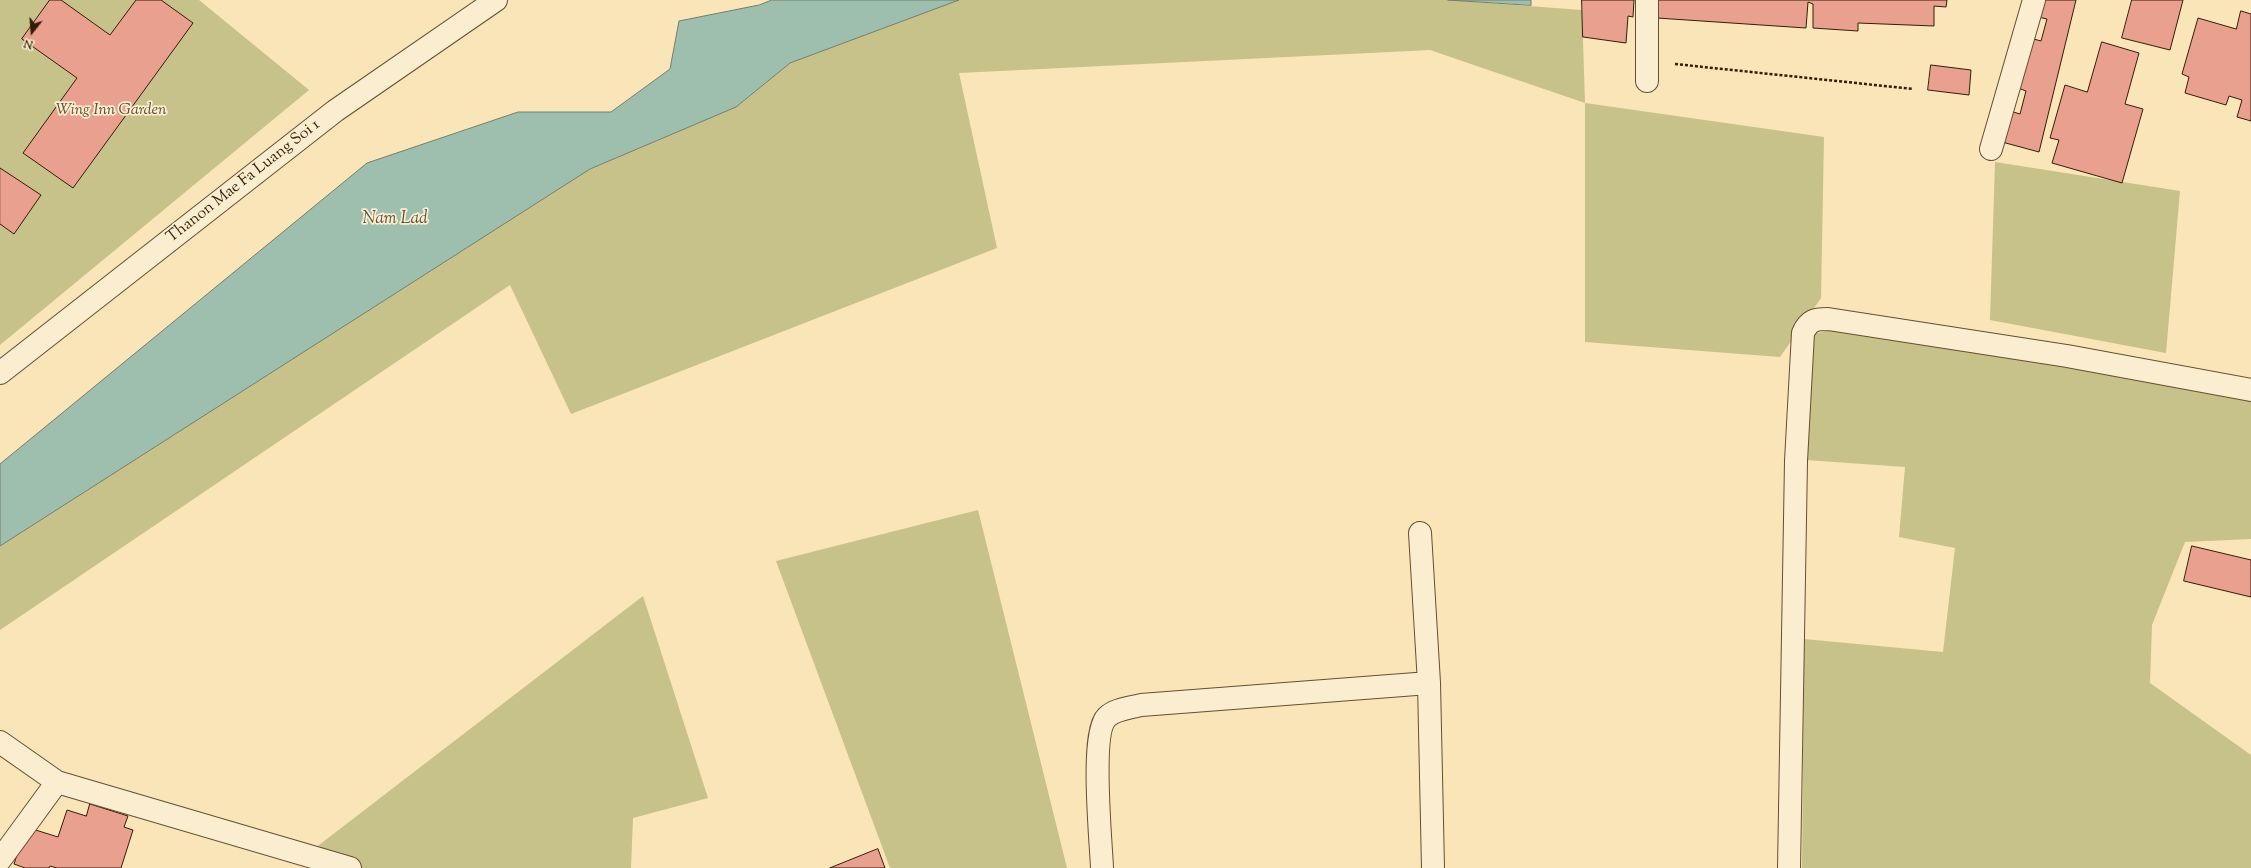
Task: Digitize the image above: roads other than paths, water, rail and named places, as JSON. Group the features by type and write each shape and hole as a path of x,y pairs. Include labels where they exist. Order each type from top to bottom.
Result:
{"street":[{"name":"Thanon Mae Fa Luang Soi 1","path":"0,374 335,111 496,0"},
{"path":"1647,0 1647,71"},
{"path":"1991,149 2034,0"},
{"path":"1789,868 1796,461 1802,333 1806,326 1813,320 1828,319 2067,356 2251,390"},
{"path":"1420,533 1429,683 1433,868"},
{"path":"1102,868 1097,749 1100,730 1107,717 1120,710 1141,705 1429,683"},
{"path":"0,742 57,782 350,868"},
{"path":"0,860 57,782"}],"water":[{"name":"Nam Lad","path":"772,0 959,0 790,63 736,107 590,169 0,546 0,464 367,163 518,112 611,112 670,69 679,21 759,5"},
{"path":"1448,0 1531,0 1531,5"}],"park label":[{"name":"Wing Inn Garden","path":"111,111"}]}
